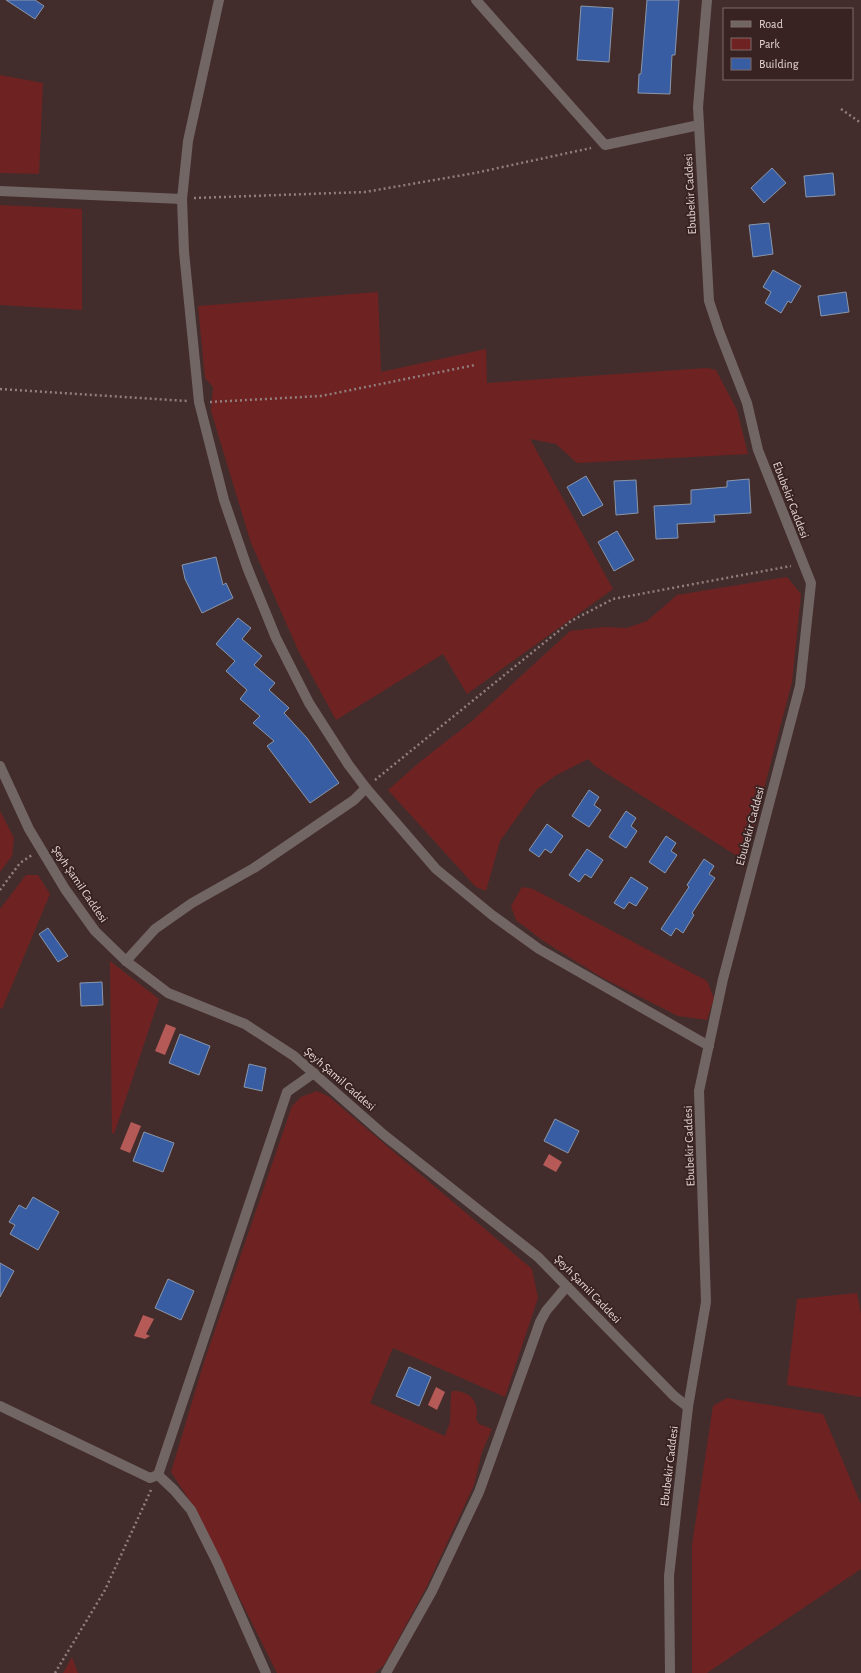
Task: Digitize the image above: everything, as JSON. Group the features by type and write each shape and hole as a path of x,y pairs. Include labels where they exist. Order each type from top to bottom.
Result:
{"street":[{"path":"219,0 188,141 182,199 184,252 199,402 224,500 247,567 276,638 309,703 348,764 366,788 436,869 539,949 709,1046"},
{"path":"476,0 604,145 699,125"},
{"name":"Ebubekir Caddesi","path":"670,1673 669,1576 688,1407 706,1302 699,1091 723,979 800,686 811,583 802,564 758,450 747,403 719,331 710,301 698,107 707,0"},
{"path":"0,191 182,199"},
{"name":"Şeyh Şamil Caddesi","path":"0,766 29,829 65,890 95,931 126,961 168,994 255,1029 294,1056 384,1134 538,1256 674,1396 688,1407"},
{"path":"126,961 155,929 192,903 254,868 354,800 366,788"},
{"path":"158,1475 287,1092 314,1073"},
{"path":"386,1673 432,1590 479,1492 540,1322 546,1311 567,1286"},
{"path":"0,1406 150,1478 158,1475"},
{"path":"158,1475 174,1490 191,1510 217,1562 266,1673"}],"path":[{"path":"841,109 861,123"},
{"path":"182,199 365,192 475,173 604,145"},
{"path":"0,389 199,402 321,396 475,365"},
{"path":"366,788 571,621 613,599 802,564"},
{"path":"0,890 20,863 41,849"},
{"path":"55,1673 105,1590 158,1475"}],"green space":[{"path":"0,75 43,83 39,174 0,173"},
{"path":"0,205 82,209 82,310 0,305"},
{"path":"378,292 381,372 486,349 487,383 707,368 716,370 737,410 748,454 577,463 556,444 530,439 613,589 467,694 443,654 336,720 298,650 251,543 211,411 213,387 205,378 198,306"},
{"path":"787,577 801,594 792,682 745,861 595,766 588,759 555,776 537,789 500,841 486,891 476,887 388,790 421,761 471,722 570,631 604,627 627,628 647,621 677,595"},
{"path":"0,811 14,838 12,856 0,872"},
{"path":"26,875 38,875 50,894 2,1009 0,1008 0,909"},
{"path":"522,887 533,889 707,981 714,998 707,1020 678,1016 601,977 542,940 516,920 511,906"},
{"path":"110,961 159,999 114,1134 112,1133"},
{"path":"317,1091 328,1096 532,1269 538,1298 505,1397 393,1348 370,1403 445,1436 450,1422 451,1393 453,1391 464,1393 469,1395 475,1403 477,1413 476,1419 479,1424 492,1429 482,1452 474,1485 426,1588 384,1665 375,1673 277,1673 195,1509 171,1472 204,1362 292,1106 301,1097"},
{"path":"857,1293 861,1314 861,1397 787,1385 797,1299"},
{"path":"727,1398 823,1414 861,1504 861,1569 707,1673 692,1673 692,1545 713,1406"},
{"path":"72,1657 78,1673 63,1673"}],"shaded area":[{"path":"166,1024 176,1028 165,1055 155,1051"},
{"path":"131,1122 141,1126 130,1153 120,1149"},
{"path":"549,1154 562,1162 556,1172 543,1165"},
{"path":"143,1315 154,1319 146,1334 150,1336 145,1339 134,1336"},
{"path":"436,1387 445,1392 437,1410 428,1405"}],"building":[{"path":"6,0 35,0 44,6 35,19"},
{"path":"647,0 679,0 675,55 672,55 670,94 638,93"},
{"path":"581,6 613,8 609,62 577,60"},
{"path":"772,168 786,183 764,203 751,188"},
{"path":"833,173 835,195 806,197 804,176"},
{"path":"769,223 773,254 753,257 749,225"},
{"path":"773,270 801,286 791,303 788,301 781,313 765,303 771,292 763,287"},
{"path":"846,292 849,312 821,316 818,296"},
{"path":"586,476 603,505 583,516 567,487"},
{"path":"749,479 751,513 714,515 715,522 677,524 678,538 656,539 654,506 691,504 691,490 727,487 727,481"},
{"path":"636,480 638,513 616,515 614,481"},
{"path":"617,531 634,560 614,571 598,542"},
{"path":"216,557 223,585 226,583 233,598 202,613 185,579 182,565"},
{"path":"238,618 251,628 242,639 262,656 254,665 275,683 269,690 289,708 284,713 307,738 339,783 310,803 267,746 274,741 253,723 260,716 240,699 247,690 226,671 235,661 216,644"},
{"path":"589,790 599,797 594,805 601,810 589,827 572,816"},
{"path":"626,811 636,818 631,826 637,831 626,848 609,837"},
{"path":"547,824 563,836 551,853 545,849 539,857 529,850"},
{"path":"666,836 676,843 671,851 677,855 665,873 649,862"},
{"path":"587,849 603,860 591,878 585,874 579,882 569,875"},
{"path":"704,859 714,866 709,874 715,878 692,913 694,915 683,933 676,928 671,936 661,929 689,887 687,885"},
{"path":"631,877 648,888 636,906 629,902 624,909 614,903"},
{"path":"48,928 68,956 58,962 39,934"},
{"path":"102,982 103,1005 81,1006 80,983"},
{"path":"180,1034 210,1046 199,1075 169,1063"},
{"path":"249,1064 266,1068 262,1091 244,1087"},
{"path":"555,1119 579,1131 568,1153 544,1141"},
{"path":"144,1132 174,1143 163,1172 133,1161"},
{"path":"33,1197 59,1212 38,1250 10,1234 15,1225 9,1222 19,1205 26,1209"},
{"path":"0,1263 14,1271 0,1297"},
{"path":"168,1279 194,1291 181,1320 155,1308"},
{"path":"409,1367 431,1377 419,1406 396,1396"}]}
